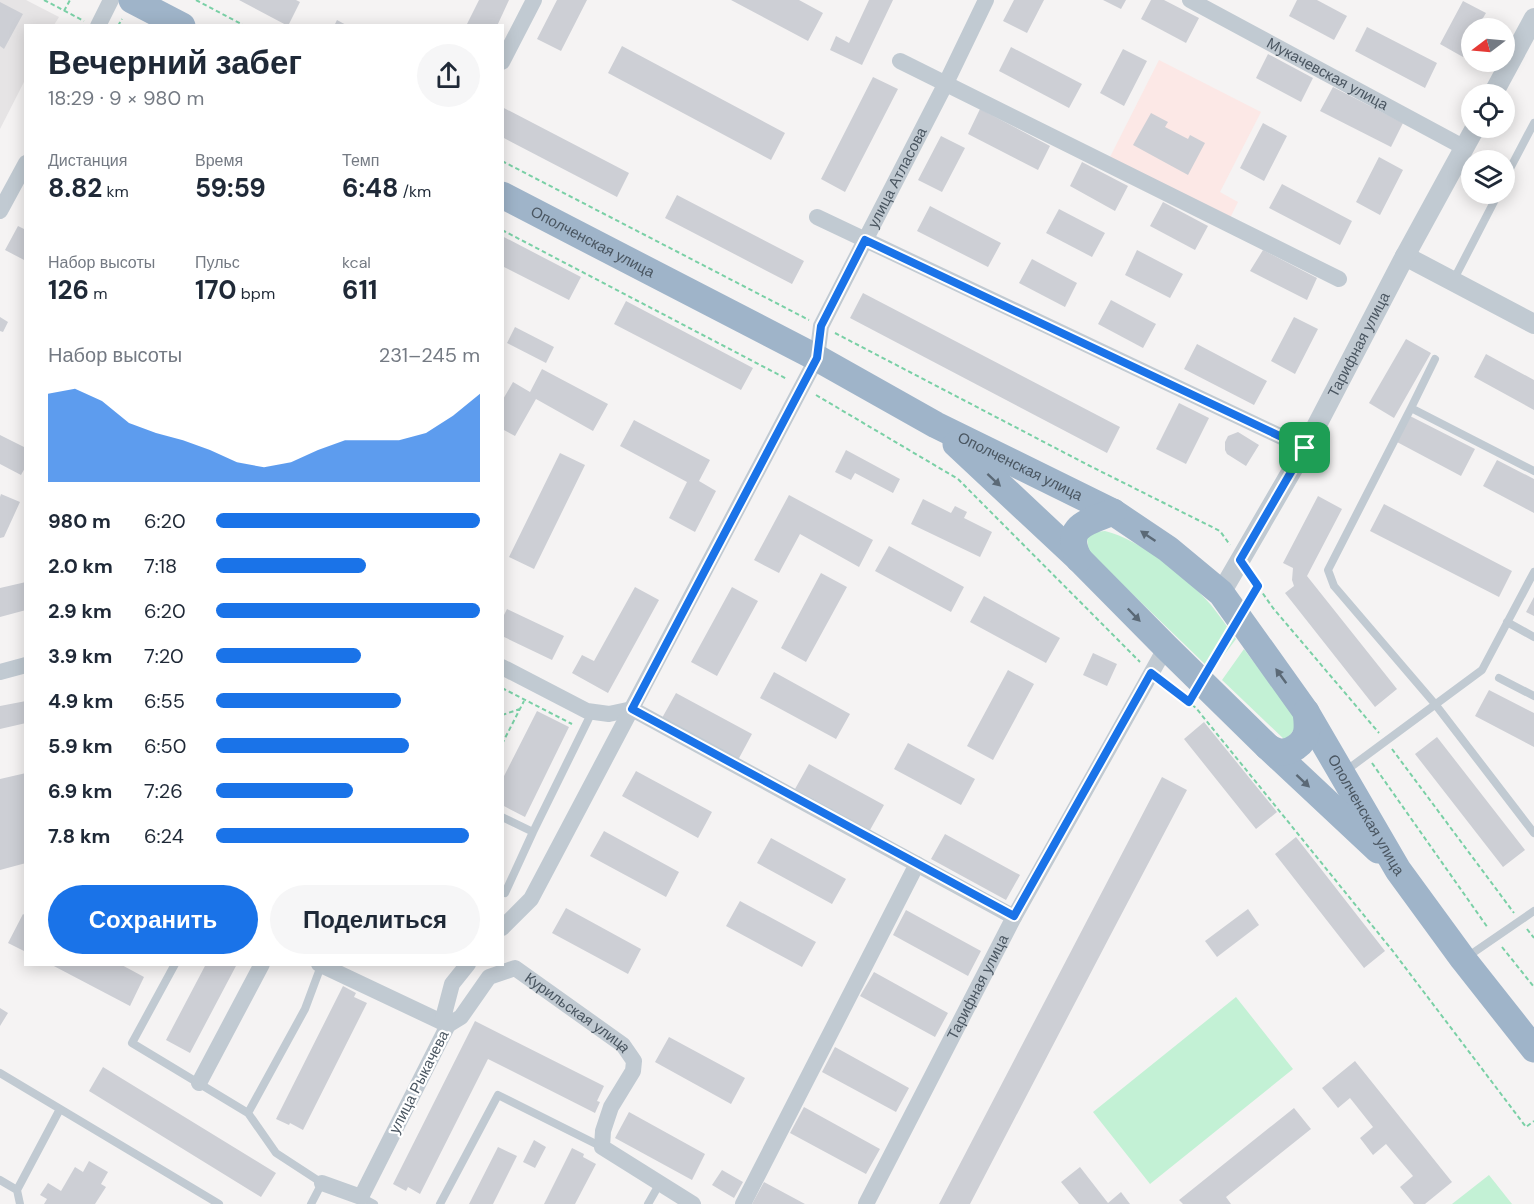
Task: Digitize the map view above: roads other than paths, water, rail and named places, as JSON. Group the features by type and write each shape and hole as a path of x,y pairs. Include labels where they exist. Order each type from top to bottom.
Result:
{"highway":[{"path":"132,0 178,24"},
{"name":"Ополченская улица","path":"504,196 817,358 936,425 1113,512 1168,549 1221,593 1306,712 1398,870"},
{"name":"Ополченская улица","path":"936,425 1079,559 1201,682 1398,870"},
{"path":"1079,559 1073,548 1072,539 1075,532 1086,523 1113,512"},
{"path":"1268,747 1281,752 1290,750 1302,742 1308,728 1306,712"},
{"path":"1398,870 1463,959 1534,1049"}],"street":[{"path":"99,24 111,0"},
{"path":"504,58 534,0"},
{"name":"улица Атласова","path":"817,358 821,326 986,0"},
{"name":"Мукачевская улица","path":"1190,0 1465,148"},
{"path":"1498,84 1534,18"},
{"path":"900,61 1339,279"},
{"name":"Тарифная улица","path":"1221,593 1305,448 1405,256 1470,138"},
{"path":"0,211 24,168"},
{"path":"817,217 1305,448"},
{"path":"1405,256 1534,324"},
{"path":"504,926 531,899 817,358"},
{"name":"Тарифная улица","path":"866,1204 1014,916 1166,647"},
{"path":"0,672 24,666"},
{"path":"504,668 587,711 609,714 632,709 1014,916"},
{"path":"743,1204 917,864"},
{"path":"199,1083 261,966"},
{"name":"улица Рыкачева","path":"322,966 448,1025 368,1201 322,1183"},
{"path":"448,1025 442,1022 452,984 466,966"},
{"name":"Курильская улица","path":"448,1025 461,1017 489,978 515,968 623,1045 634,1061 633,1071 611,1107 603,1131 602,1147"},
{"path":"602,1147 693,1204"}],"lane":[{"path":"1515,159 1534,123"},
{"path":"1453,281 1493,204"},
{"path":"1434,359 1328,570 1334,586 1435,704 1534,833"},
{"path":"1411,408 1534,471"},
{"path":"1342,773 1482,670 1534,572"},
{"path":"1507,622 1534,637"},
{"path":"1499,678 1534,696"},
{"path":"504,892 592,712"},
{"path":"504,818 533,832"},
{"path":"1463,959 1534,911"},
{"path":"173,966 132,1043 248,1113 276,1153 322,1183 311,1204"},
{"path":"248,1113 305,1009 320,966"},
{"path":"0,1073 219,1204"},
{"path":"440,1204 498,1095 602,1147"},
{"path":"20,1204 17,1190 60,1109"},
{"path":"0,1180 17,1190"},
{"path":"648,1204 660,1183"}]}
